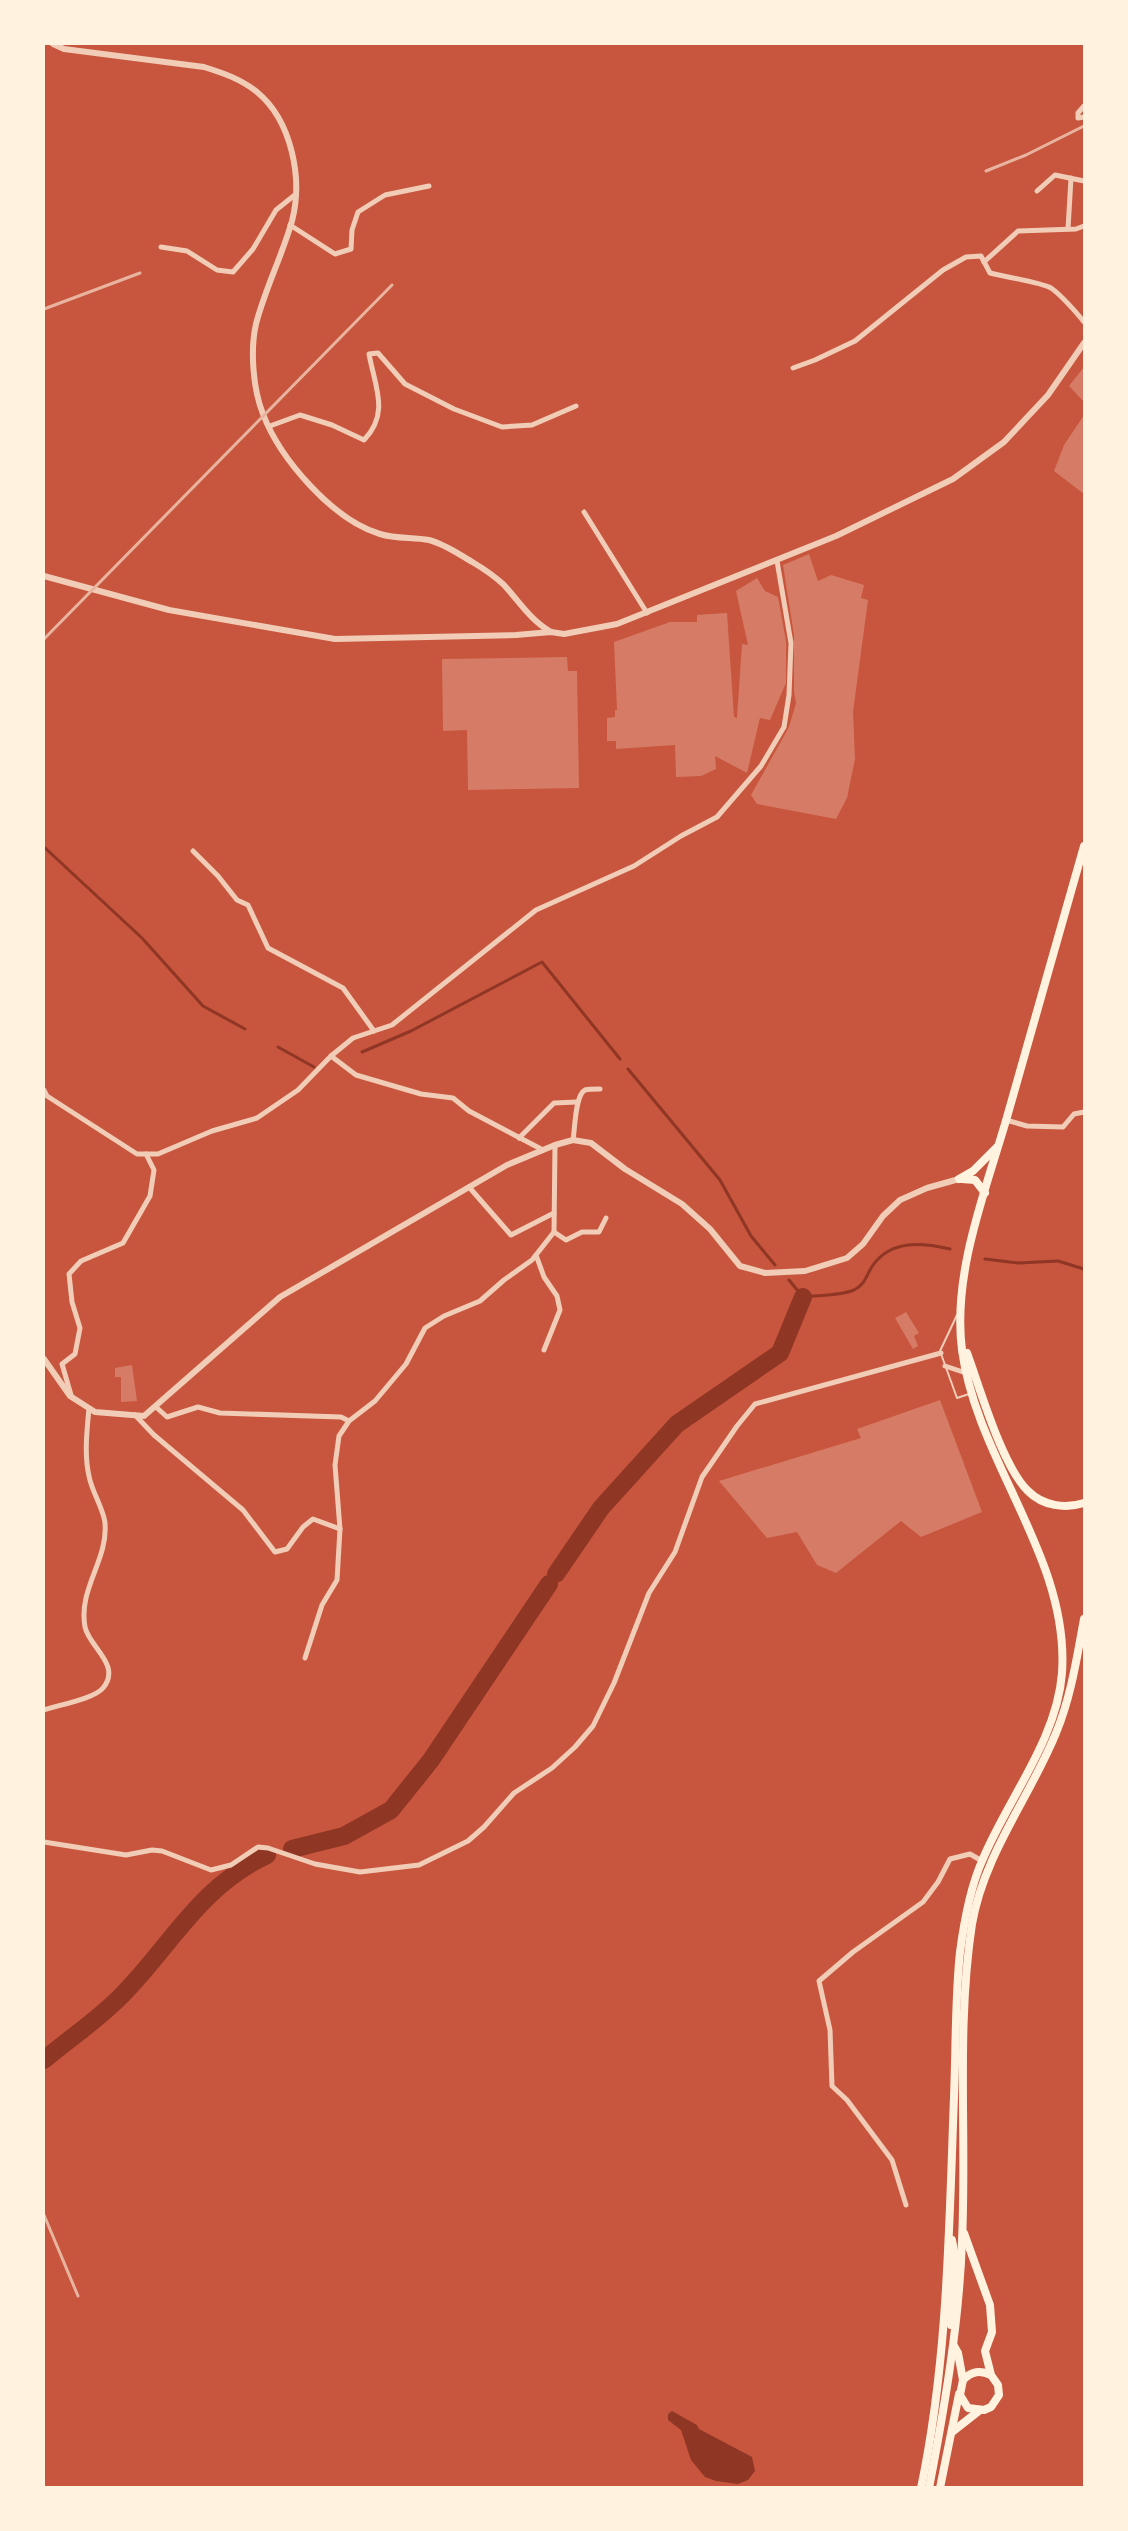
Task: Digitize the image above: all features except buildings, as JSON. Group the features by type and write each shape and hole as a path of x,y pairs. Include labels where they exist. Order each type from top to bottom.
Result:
{"highway":[{"path":"1084,846 985,1193 963,1278 960,1309 961,1335 967,1372 1009,1462 1029,1492 1055,1505 1084,1503"},
{"path":"959,1179 973,1172 999,1144"},
{"path":"959,1179 975,1180 985,1193"},
{"path":"921,2487 928,2452 940,2353 949,2224 960,1952 972,1892 982,1860 1033,1761 1054,1710 1062,1676 1062,1636 1055,1601 1046,1572 987,1436 961,1335"},
{"path":"929,2487 954,2346 962,2228 965,1985 973,1921 985,1878 1002,1839 1057,1733 1073,1678 1084,1619"},
{"path":"940,2487 963,2380 958,2353 950,2340 955,2257 949,2224"},
{"path":"960,2391 963,2403 974,2410 991,2408 999,2395 998,2385 991,2375 986,2350 992,2332 990,2305 962,2228"},
{"path":"963,2380 974,2372 985,2372 991,2375"},
{"path":"952,2432 980,2410"}],"street":[{"path":"53,44 64,49 204,67 225,73 258,93 274,110 285,132 295,163 296,194 290,225 256,325 253,351 257,391 263,414 291,463 318,493 350,521 381,535 429,540 445,546 487,571 502,584 532,618 551,632"},
{"path":"1084,106 1078,113 1078,118 1084,117"},
{"path":"1037,191 1055,175 1084,182"},
{"path":"1068,229 1071,178"},
{"path":"290,225 335,254 351,249 352,230 358,212 385,195 429,186"},
{"path":"161,247 186,250 217,270 233,272 253,249 276,210 296,194"},
{"path":"984,262 1018,231 1084,226"},
{"path":"794,368 855,341 943,270 966,257 981,256 990,273 1050,288 1073,307 1084,322"},
{"path":"44,576 170,610 335,639 516,635 551,632 564,634 617,624 836,536 953,479 1004,442 1048,395 1084,343"},
{"path":"270,426 300,415 332,425 364,440 375,428 379,409 380,399 369,354 378,353 405,384 454,410 502,427 532,425 576,406"},
{"path":"584,512 647,613"},
{"path":"44,1090 47,1096 137,1154 158,1154 212,1131 256,1118 298,1090 331,1056 353,1038 392,1025 536,910 634,866 681,836 717,817 761,766 784,727 789,695 791,643 777,561"},
{"path":"193,851 218,876 237,900 249,905 268,948 343,988 374,1031"},
{"path":"331,1056 356,1075 421,1094 453,1098 469,1110 543,1150"},
{"path":"573,1140 580,1094 586,1090 600,1089"},
{"path":"519,1138 554,1103 577,1102"},
{"path":"1006,1120 1027,1126 1063,1127 1074,1114 1084,1112"},
{"path":"44,1359 72,1397 95,1412 144,1416 280,1297 507,1165 573,1140 591,1143 625,1169 682,1204 710,1229 740,1266 765,1273 806,1271 847,1258 863,1244 883,1216 900,1200 927,1188 959,1179"},
{"path":"305,1658 322,1605 337,1580 340,1529 335,1465 339,1436 349,1421 375,1401 406,1364 425,1328 444,1316 480,1301 536,1255 554,1232 555,1145"},
{"path":"72,1397 62,1364 75,1354 80,1328 72,1302 69,1274 81,1261 123,1243 150,1196 154,1170 146,1154"},
{"path":"469,1187 511,1235 554,1213"},
{"path":"554,1232 566,1240 582,1232 599,1233 606,1218"},
{"path":"536,1255 544,1277 557,1296 560,1310 544,1350"},
{"path":"44,1842 126,1855 152,1850 162,1851 211,1869 231,1865 258,1847 268,1848 315,1864 360,1872 419,1865 468,1841 484,1827 510,1797 552,1768 593,1726 614,1683 649,1593 675,1552 702,1477 755,1404 941,1353"},
{"path":"945,1366 955,1371 967,1372 976,1388"},
{"path":"156,1407 167,1416 198,1407 220,1413 341,1418 349,1421"},
{"path":"44,1710 94,1695 104,1688 108,1677 107,1664 85,1630 83,1611 86,1591 102,1546 106,1523 88,1475 89,1408"},
{"path":"135,1415 154,1435 243,1510 274,1551 287,1549 303,1527 313,1519 340,1529"},
{"path":"906,2205 892,2160 847,2100 832,2086 830,2030 819,1981 853,1952 923,1902 938,1882 950,1859 970,1854 982,1860"}],"lane":[{"path":"960,1309 940,1351 957,1398 976,1388"}],"shaded area":[{"path":"672,2411 697,2425 699,2429 752,2457 755,2471 748,2480 738,2484 705,2477 691,2460 681,2430 668,2420 668,2414"}],"waterway":[{"path":"44,847 142,938 203,1006 245,1029"},
{"path":"362,1052 411,1031 542,962 620,1059"},
{"path":"278,1047 314,1067"},
{"path":"628,1069 720,1180 751,1236 775,1265"},
{"path":"789,1280 803,1297 842,1293 854,1290 861,1285 873,1265 889,1251 908,1245 929,1245 950,1249"},
{"path":"985,1259 1018,1263 1058,1261 1084,1269"},
{"path":"556,1574 601,1508 677,1424 780,1353 803,1297"},
{"path":"292,1849 344,1836 391,1810 431,1760 549,1584"},
{"path":"44,2060 116,2001 189,1916 224,1882 267,1855"}],"railway":[{"path":"986,171 1026,155 1084,126"},
{"path":"44,309 140,273"},
{"path":"44,639 392,285"},
{"path":"44,2215 78,2296"}]}
